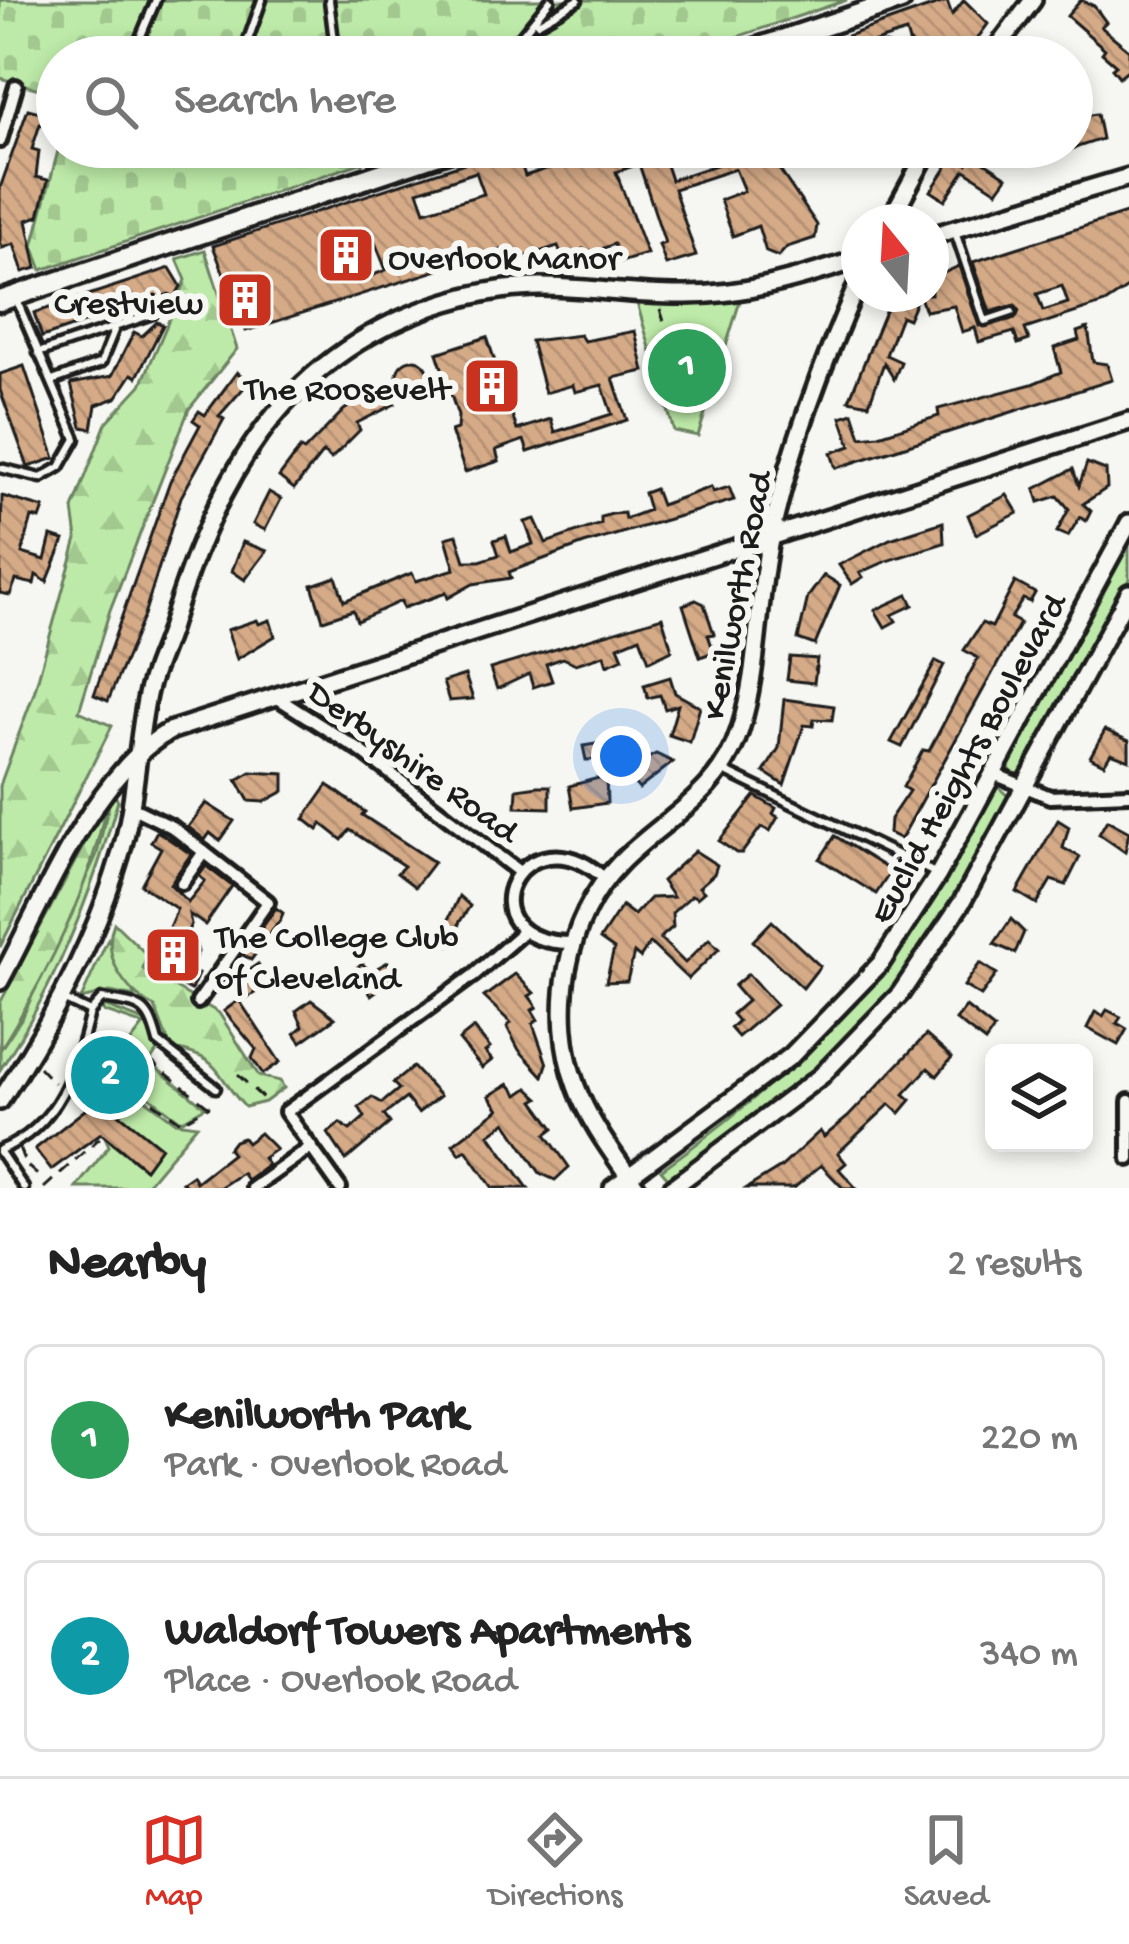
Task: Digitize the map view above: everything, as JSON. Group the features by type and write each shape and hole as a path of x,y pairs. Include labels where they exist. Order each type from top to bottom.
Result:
{"main road":[{"path":"793,36 901,0"},
{"path":"8,298 397,168"}],"street":[{"path":"1006,36 1034,0"},
{"path":"0,141 16,86"},
{"path":"899,204 919,168"},
{"path":"949,231 1129,177"},
{"path":"0,1101 62,998 104,904 134,808 150,682 193,553 221,488 287,400 359,342 446,302 513,287 575,284 699,295 760,287 841,265"},
{"name":"Kenilworth Road","path":"606,880 690,807 722,770 744,718 771,536 806,413 847,312"},
{"path":"0,982 104,792 142,747 173,730 1129,421"},
{"name":"Euclid Heights Boulevard","path":"614,1188 633,1183 828,1023 896,943 938,875 1129,523"},
{"name":"Euclid Heights Boulevard","path":"672,1188 784,1107 883,1014 934,949 1129,593"},
{"name":"Derbyshire Road","path":"274,695 361,751 518,871 536,859 562,856 579,859 606,880"},
{"path":"994,774 1050,796 1129,794"},
{"path":"134,808 204,852 268,902 198,1002"},
{"path":"182,883 204,852"},
{"path":"518,871 508,902 522,933 541,942 573,944"},
{"path":"606,880 573,944 563,1009 571,1072 590,1116 633,1183"},
{"path":"340,1188 286,1112 474,974 522,933"},
{"path":"1129,1101 1129,1159"},
{"path":"253,1188 311,1148"}],"lane":[{"path":"141,36 156,0"},
{"path":"249,36 262,0"},
{"path":"329,0 333,36"},
{"path":"524,36 550,0"},
{"path":"535,25 578,0"},
{"path":"954,229 985,320 1012,312"},
{"path":"0,468 41,478 72,452 76,439 55,380 8,298"},
{"path":"38,353 153,314"},
{"path":"55,380 101,362 115,327"},
{"path":"722,770 938,875"},
{"path":"62,998 89,1012"},
{"path":"24,1188 0,1151 63,1094 80,1062 89,1012 102,999 147,1012 155,1021 158,1042 216,1088"}],"path":[{"path":"660,308 680,372 715,386"},
{"path":"136,1090 177,1121 193,1120 209,1107 148,1060"},
{"path":"118,1113 155,1065"},
{"path":"39,1066 61,1088"},
{"path":"238,1075 268,1103"},
{"path":"32,1078 46,1078"},
{"path":"44,1188 103,1135"}],"green space":[{"path":"0,0 847,0 740,36 36,36 36,88 0,78"},
{"path":"53,168 346,168 42,270 33,246"},
{"path":"205,250 237,349 189,409 110,610 79,711 112,726 0,947 0,785 34,693 77,539 73,509 106,423 141,385 186,280 177,259"},
{"path":"740,301 698,436 674,431 637,303"},
{"path":"1129,536 1129,579 1023,773 1013,774 1006,763"},
{"path":"998,787 1010,798 949,911 883,1005 797,1087 668,1178 661,1170 797,1060 887,964 922,914 977,813"},
{"path":"112,792 118,800 83,906 38,1006 0,1070 0,1050 23,1016 97,854"},
{"path":"107,801 90,867 65,930 0,1050 0,1003"},
{"path":"114,923 147,955 143,969 219,1013 259,1076 280,1081 284,1088 265,1102 245,1107 209,1062 171,1049 155,1007 125,983 113,961"},
{"path":"108,939 135,997 110,992 81,999"},
{"path":"104,1006 147,1022 157,1051 117,1112 130,1043 144,1025 103,1011"},
{"path":"155,1067 205,1107 181,1121 139,1089"},
{"path":"137,1093 176,1122 197,1125 144,1188 76,1188 109,1146 105,1137 144,1168 160,1147 120,1115"}],"building":[{"path":"964,0 988,24 979,36 907,36 906,32 847,36 947,1 952,15"},
{"path":"1081,0 1094,6 1106,22 1101,27 1129,50 1129,69 1119,77 1112,68 1116,65 1102,53 1105,49 1067,16"},
{"path":"28,109 36,111 32,149 36,150 36,177 48,180 39,216 27,220 37,268 23,272 14,244 2,248 0,188"},
{"path":"1097,114 1102,139 1093,142 1093,115"},
{"path":"449,168 522,168 525,176 549,168 628,168 616,172 647,254 621,262 614,244 592,253 583,249 578,257 563,261 558,246 506,263 501,250 246,331 213,246","holes":["476,172 484,194 425,211 418,191","373,237 386,270 364,279 354,243"]},
{"path":"640,168 667,168 671,180 707,168 778,168 817,225 815,238 787,247 778,257 766,252 758,226 733,236 720,200 744,191 735,169 674,189 696,256 666,265 659,245 665,243"},
{"path":"946,168 994,168 1007,177 997,191 965,170 945,200 931,191"},
{"path":"1129,212 1129,287 1105,303 1025,329 1029,340 1018,344 1014,332 979,342 975,328 962,332 954,306 949,307 949,271 959,266 979,326 1015,319 1019,311 1015,305 990,312 973,262","holes":["1062,286 1068,303 1043,311 1037,294"]},
{"path":"170,268 181,286 175,297 169,294 42,337 34,313"},
{"path":"885,312 911,312 908,319 901,316 886,355 901,362 894,379 884,363 869,404 849,400"},
{"path":"157,322 163,325 137,377 132,374 116,398 96,405 92,429 82,427 71,384 112,376 134,332 142,336"},
{"path":"1088,328 1093,362 1107,364 1112,380 836,468 831,453 851,446 841,417 853,413 861,437 879,435 939,416 938,409 1032,384 1061,372 1054,348 1079,340 1077,332"},
{"path":"635,331 644,371 613,378 627,420 528,452 524,440 496,450 499,461 465,472 451,431 457,429 458,416 437,353 487,337 517,430 551,419 555,432 612,414 602,385 575,392 573,385 545,393 531,341 580,335 584,341"},
{"path":"413,360 424,365 429,376 424,387 413,392 402,387 397,376 402,365"},
{"path":"24,366 55,458 28,467 0,390 0,374"},
{"path":"237,372 249,382 219,416 224,419 181,497 144,615 108,701 94,695 170,481 200,425 193,420 199,411 205,415"},
{"path":"382,384 395,404 357,423 360,430 331,459 323,452 294,489 279,477 300,449 304,451 344,410"},
{"path":"1087,463 1106,470 1107,488 1083,504 1091,511 1086,521 1080,517 1068,536 1057,532 1069,509 1058,496 1039,502 1035,489 1073,469 1079,486"},
{"path":"711,487 713,492 729,487 734,500 584,544 509,572 511,578 473,584 448,598 446,593 403,608 401,601 357,621 353,610 323,620 312,585 336,577 344,601 412,573 416,581 455,569 446,538 457,535 465,561 480,561 499,555 494,540 506,536 511,552 533,544 525,522 535,519 546,543 601,524 601,517 624,513 625,519 649,510 644,493 655,489 661,505"},
{"path":"269,492 281,499 265,530 253,524"},
{"path":"1007,495 1018,513 976,534 968,515"},
{"path":"2,496 44,508 40,519 32,517 22,553 45,560 51,536 64,540 47,582 36,575 34,584 16,580 10,595 0,593"},
{"path":"943,522 944,543 860,573 863,577 852,584 839,565 890,539"},
{"path":"243,542 267,551 245,580 232,571"},
{"path":"824,575 840,585 815,645 798,639 808,597"},
{"path":"1015,582 1035,593 1030,602 1023,599 1011,618 1020,623 901,839 889,833 890,819 909,791 903,787 923,750 929,751 978,658 964,650 982,623 992,627"},
{"path":"908,595 913,605 892,615 896,621 885,627 875,610"},
{"path":"696,600 704,604 714,634 708,635 714,652 700,657 683,605"},
{"path":"662,617 672,650 649,661 640,637 618,646 623,658 607,665 604,655 576,664 563,658 546,664 552,681 533,687 529,674 497,689 490,669"},
{"path":"257,620 259,624 270,620 275,636 237,659 227,630"},
{"path":"790,657 817,659 814,683 787,680"},
{"path":"936,661 944,665 902,747 891,742"},
{"path":"465,675 473,699 449,701 443,682"},
{"path":"670,677 675,693 700,707 690,742 669,735 678,705 665,709 660,695 648,698 644,685"},
{"path":"784,699 834,706 832,720 814,719 813,726 804,725 784,785 764,772 779,748"},
{"path":"1105,730 1129,741 1129,760 1111,753 1104,764 1090,757"},
{"path":"620,742 642,761 656,754 673,762 639,789 633,782 638,778 622,759 586,760 583,746 602,743 604,755"},
{"path":"251,772 284,774 284,791 264,802 249,801 237,780"},
{"path":"606,776 607,803 573,808 569,786"},
{"path":"328,785 365,812 362,815 434,862 415,887 397,873 404,866 350,830 342,840 322,824 318,830 304,819"},
{"path":"550,786 550,808 516,807 517,789"},
{"path":"755,796 776,808 773,814 778,817 770,831 761,827 742,853 736,853 719,841"},
{"path":"206,803 234,821 220,841 210,833 205,840 188,827"},
{"path":"1058,820 1069,827 1063,848 1080,857 1066,885 1051,880 1037,904 1017,892"},
{"path":"1107,820 1129,832 1125,852 1099,834"},
{"path":"157,831 191,854 170,884 188,902 205,881 199,876 206,866 232,886 205,925 189,914 191,924 182,945 195,941 198,952 189,970 198,974 191,990 149,970 159,948 152,945 155,937 163,940 177,909 141,885 161,848 151,842"},
{"path":"835,836 891,871 876,894 820,859"},
{"path":"695,851 717,865 714,874 699,887 704,892 697,898 692,895 672,913 673,927 660,938 685,963 709,939 719,949 688,979 650,943 640,958 634,953 627,981 606,982 614,949 600,939 622,906 634,915 650,898 673,897 662,881"},
{"path":"459,896 470,906 459,923 460,945 449,945 446,924"},
{"path":"276,908 283,913 281,919 251,960 243,955"},
{"path":"1011,919 1024,932 1015,953 994,944"},
{"path":"772,921 820,966 803,988 753,941"},
{"path":"388,962 398,975 371,995 353,971 362,963 370,972"},
{"path":"980,963 997,974 981,996 964,986"},
{"path":"258,964 270,983 247,998 235,980"},
{"path":"515,974 534,993 529,996 537,1007 532,1010 538,1020 533,1024 547,1064 543,1076 519,1050 507,1027 511,1023 484,997"},
{"path":"748,974 776,1005 738,1037 730,1028 738,1021 732,1014 747,1001 734,986"},
{"path":"239,1000 280,1062 263,1074 252,1058 256,1049 224,1011"},
{"path":"311,1000 335,1018 301,1042 295,1033 303,1026 296,1011"},
{"path":"966,1007 994,1029 985,1042 956,1020"},
{"path":"1107,1010 1121,1017 1117,1023 1127,1029 1118,1045 1087,1028 1095,1012 1103,1016"},
{"path":"474,1028 490,1048 485,1052 492,1060 482,1068 459,1040"},
{"path":"926,1035 952,1058 937,1076 928,1068 904,1094 911,1100 900,1113 890,1104 838,1153 846,1163 839,1169 856,1188 843,1188 821,1165 794,1188 747,1188 781,1167 820,1131 824,1137 848,1117"},
{"path":"104,1038 130,1043 117,1112 161,1147 145,1169 101,1133 51,1170 35,1149 90,1106"},
{"path":"413,1067 440,1096 418,1113 406,1098 384,1115 390,1123 346,1160 328,1133 340,1123 350,1130 365,1117 359,1107 372,1097 382,1103 399,1089 393,1083"},
{"path":"509,1084 518,1095 528,1088 539,1098 534,1101 554,1128 546,1134 569,1167 555,1180 540,1173 506,1122 489,1134 528,1188 493,1188 466,1150 460,1154 453,1144 499,1109 489,1096"},
{"path":"260,1133 276,1149 263,1158 268,1165 247,1180 242,1173 219,1188 188,1188 182,1182 192,1175 196,1182 232,1154 228,1149 234,1141 243,1138 247,1143"}],"place":[{"name":"Overlook Manor","path":"346,255"},
{"name":"Crestview","path":"245,300"},
{"name":"Kenilworth Park","path":"687,368"},
{"name":"The Roosevelt","path":"492,386"},
{"name":"The College Club of Cleveland","path":"173,955"},
{"name":"Waldorf Towers Apartments","path":"110,1075"}]}
